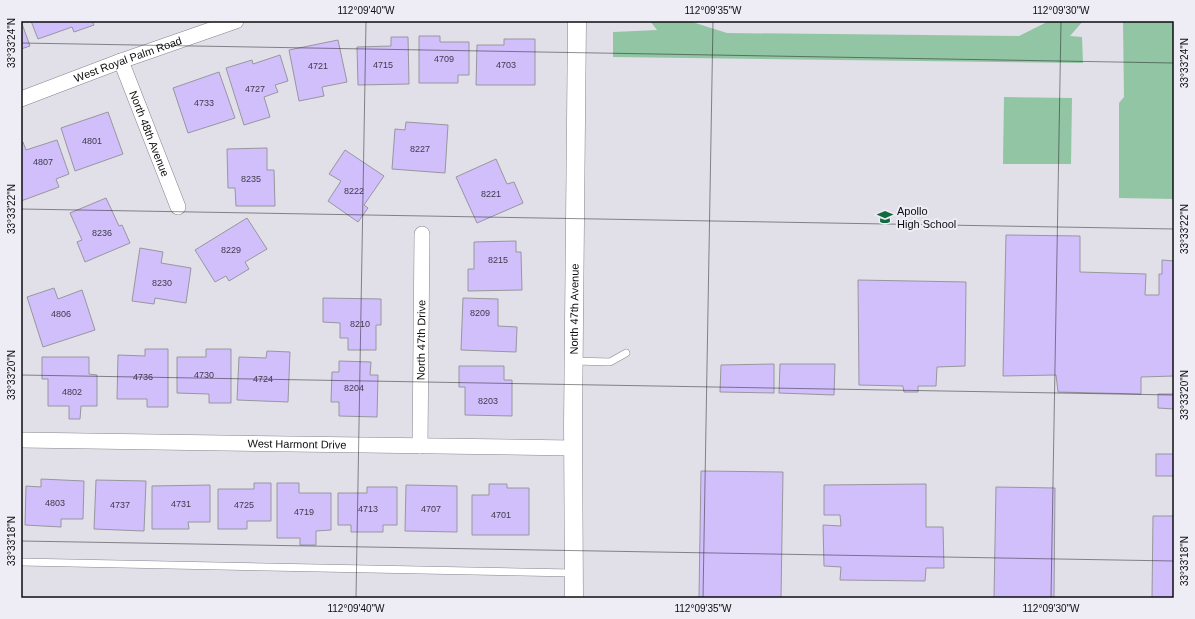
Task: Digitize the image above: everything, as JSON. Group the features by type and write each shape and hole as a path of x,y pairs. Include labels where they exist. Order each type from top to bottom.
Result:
{"street":[{"name":"West Royal Palm Road","path":"21,99 121,61 236,21"},
{"name":"North 47th Avenue","path":"574,598 573,361 577,21"},
{"name":"North 48th Avenue","path":"121,61 178,206"},
{"name":"North 47th Drive","path":"420,446 422,234"},
{"name":"West Harmont Drive","path":"21,440 573,448"}],"lane":[{"path":"573,361 610,362 626,353"},
{"path":"21,562 574,573"}],"green space":[{"path":"650,21 689,21 727,33 1019,36 1049,21 1083,21 1070,36 1082,37 1083,63 613,57 613,32 657,30"},
{"path":"1123,21 1174,21 1174,199 1119,198 1119,103 1124,97"},
{"path":"1004,97 1072,98 1071,164 1003,164"}],"building":[{"path":"21,21 30,46 21,49"},
{"path":"31,21 92,21 94,25 74,32 72,27 38,39"},
{"path":"419,36 440,36 440,42 469,42 469,75 458,75 458,83 419,83"},
{"path":"391,37 408,37 409,84 358,85 357,47 391,46"},
{"path":"504,39 535,39 535,85 476,85 477,45 504,45"},
{"path":"338,40 347,82 322,87 324,96 299,101 289,50"},
{"path":"280,55 288,81 275,85 278,92 264,97 270,117 244,125 226,68 252,60 253,64"},
{"path":"219,72 235,118 188,133 173,88"},
{"path":"108,112 123,154 75,171 61,128"},
{"path":"406,122 448,125 445,173 392,169 395,129 405,130"},
{"path":"57,140 69,174 56,179 59,187 21,201 21,143 23,142 26,150"},
{"path":"267,148 267,170 274,170 275,206 236,206 235,188 228,188 227,149"},
{"path":"345,150 384,176 364,205 368,208 358,222 328,201 341,181 329,174"},
{"path":"496,159 507,184 514,182 523,203 477,223 456,177"},
{"path":"106,198 119,226 122,225 130,243 85,262 77,242 82,240 70,213"},
{"path":"247,218 267,249 245,262 249,269 229,281 226,276 215,282 195,250"},
{"path":"1006,235 1080,236 1080,272 1146,274 1145,295 1159,295 1159,274 1162,274 1162,260 1174,261 1174,376 1141,377 1141,394 1058,392 1056,375 1003,376"},
{"path":"516,241 516,252 521,252 522,290 468,291 468,269 474,269 474,242"},
{"path":"140,248 163,252 161,263 191,268 186,303 155,298 154,304 132,301"},
{"path":"858,280 966,282 965,366 937,367 936,386 918,386 918,392 904,392 903,386 859,385"},
{"path":"54,288 58,299 82,290 95,330 43,347 27,297"},
{"path":"323,298 381,299 381,325 376,325 376,350 348,350 348,338 340,338 340,323 323,322"},
{"path":"463,298 498,299 498,326 517,327 516,352 461,350"},
{"path":"145,349 168,349 168,407 147,407 147,399 117,399 118,355 145,356"},
{"path":"206,349 231,349 231,403 209,403 209,394 177,393 177,357 206,357"},
{"path":"267,351 290,352 288,402 237,400 239,357 266,358"},
{"path":"42,357 89,357 89,374 97,375 97,406 81,406 80,419 69,419 69,406 48,406 48,379 42,379"},
{"path":"339,361 371,362 370,375 378,375 377,417 339,416 339,402 331,402 332,372 339,372"},
{"path":"774,364 774,393 720,392 721,365"},
{"path":"780,364 835,364 834,395 779,393"},
{"path":"459,366 504,366 504,380 512,380 512,416 465,415 465,387 459,387"},
{"path":"1158,394 1174,394 1174,409 1158,408"},
{"path":"1156,454 1174,454 1174,476 1156,476"},
{"path":"701,471 783,472 781,598 699,598"},
{"path":"41,479 84,481 83,519 61,519 61,527 25,525 26,486 41,487"},
{"path":"96,480 146,481 144,531 94,529"},
{"path":"254,483 271,483 271,521 247,521 247,529 218,529 218,489 254,489"},
{"path":"277,483 299,483 299,493 331,493 331,530 316,531 316,545 300,545 300,538 277,538"},
{"path":"489,484 507,484 507,488 529,488 529,535 472,535 472,495 489,495"},
{"path":"926,484 926,527 943,527 944,568 926,568 925,581 840,580 841,567 824,566 823,525 841,526 840,515 824,515 824,485"},
{"path":"210,485 210,522 188,522 189,529 152,529 152,486"},
{"path":"406,485 457,486 457,532 405,531"},
{"path":"367,487 397,487 397,525 383,525 383,532 351,532 351,525 338,525 338,493 367,493"},
{"path":"996,487 1055,488 1054,598 994,598"},
{"path":"1153,516 1174,516 1174,598 1152,598"}],"place":[{"name":"Apollo High School","path":"885,217"}]}
